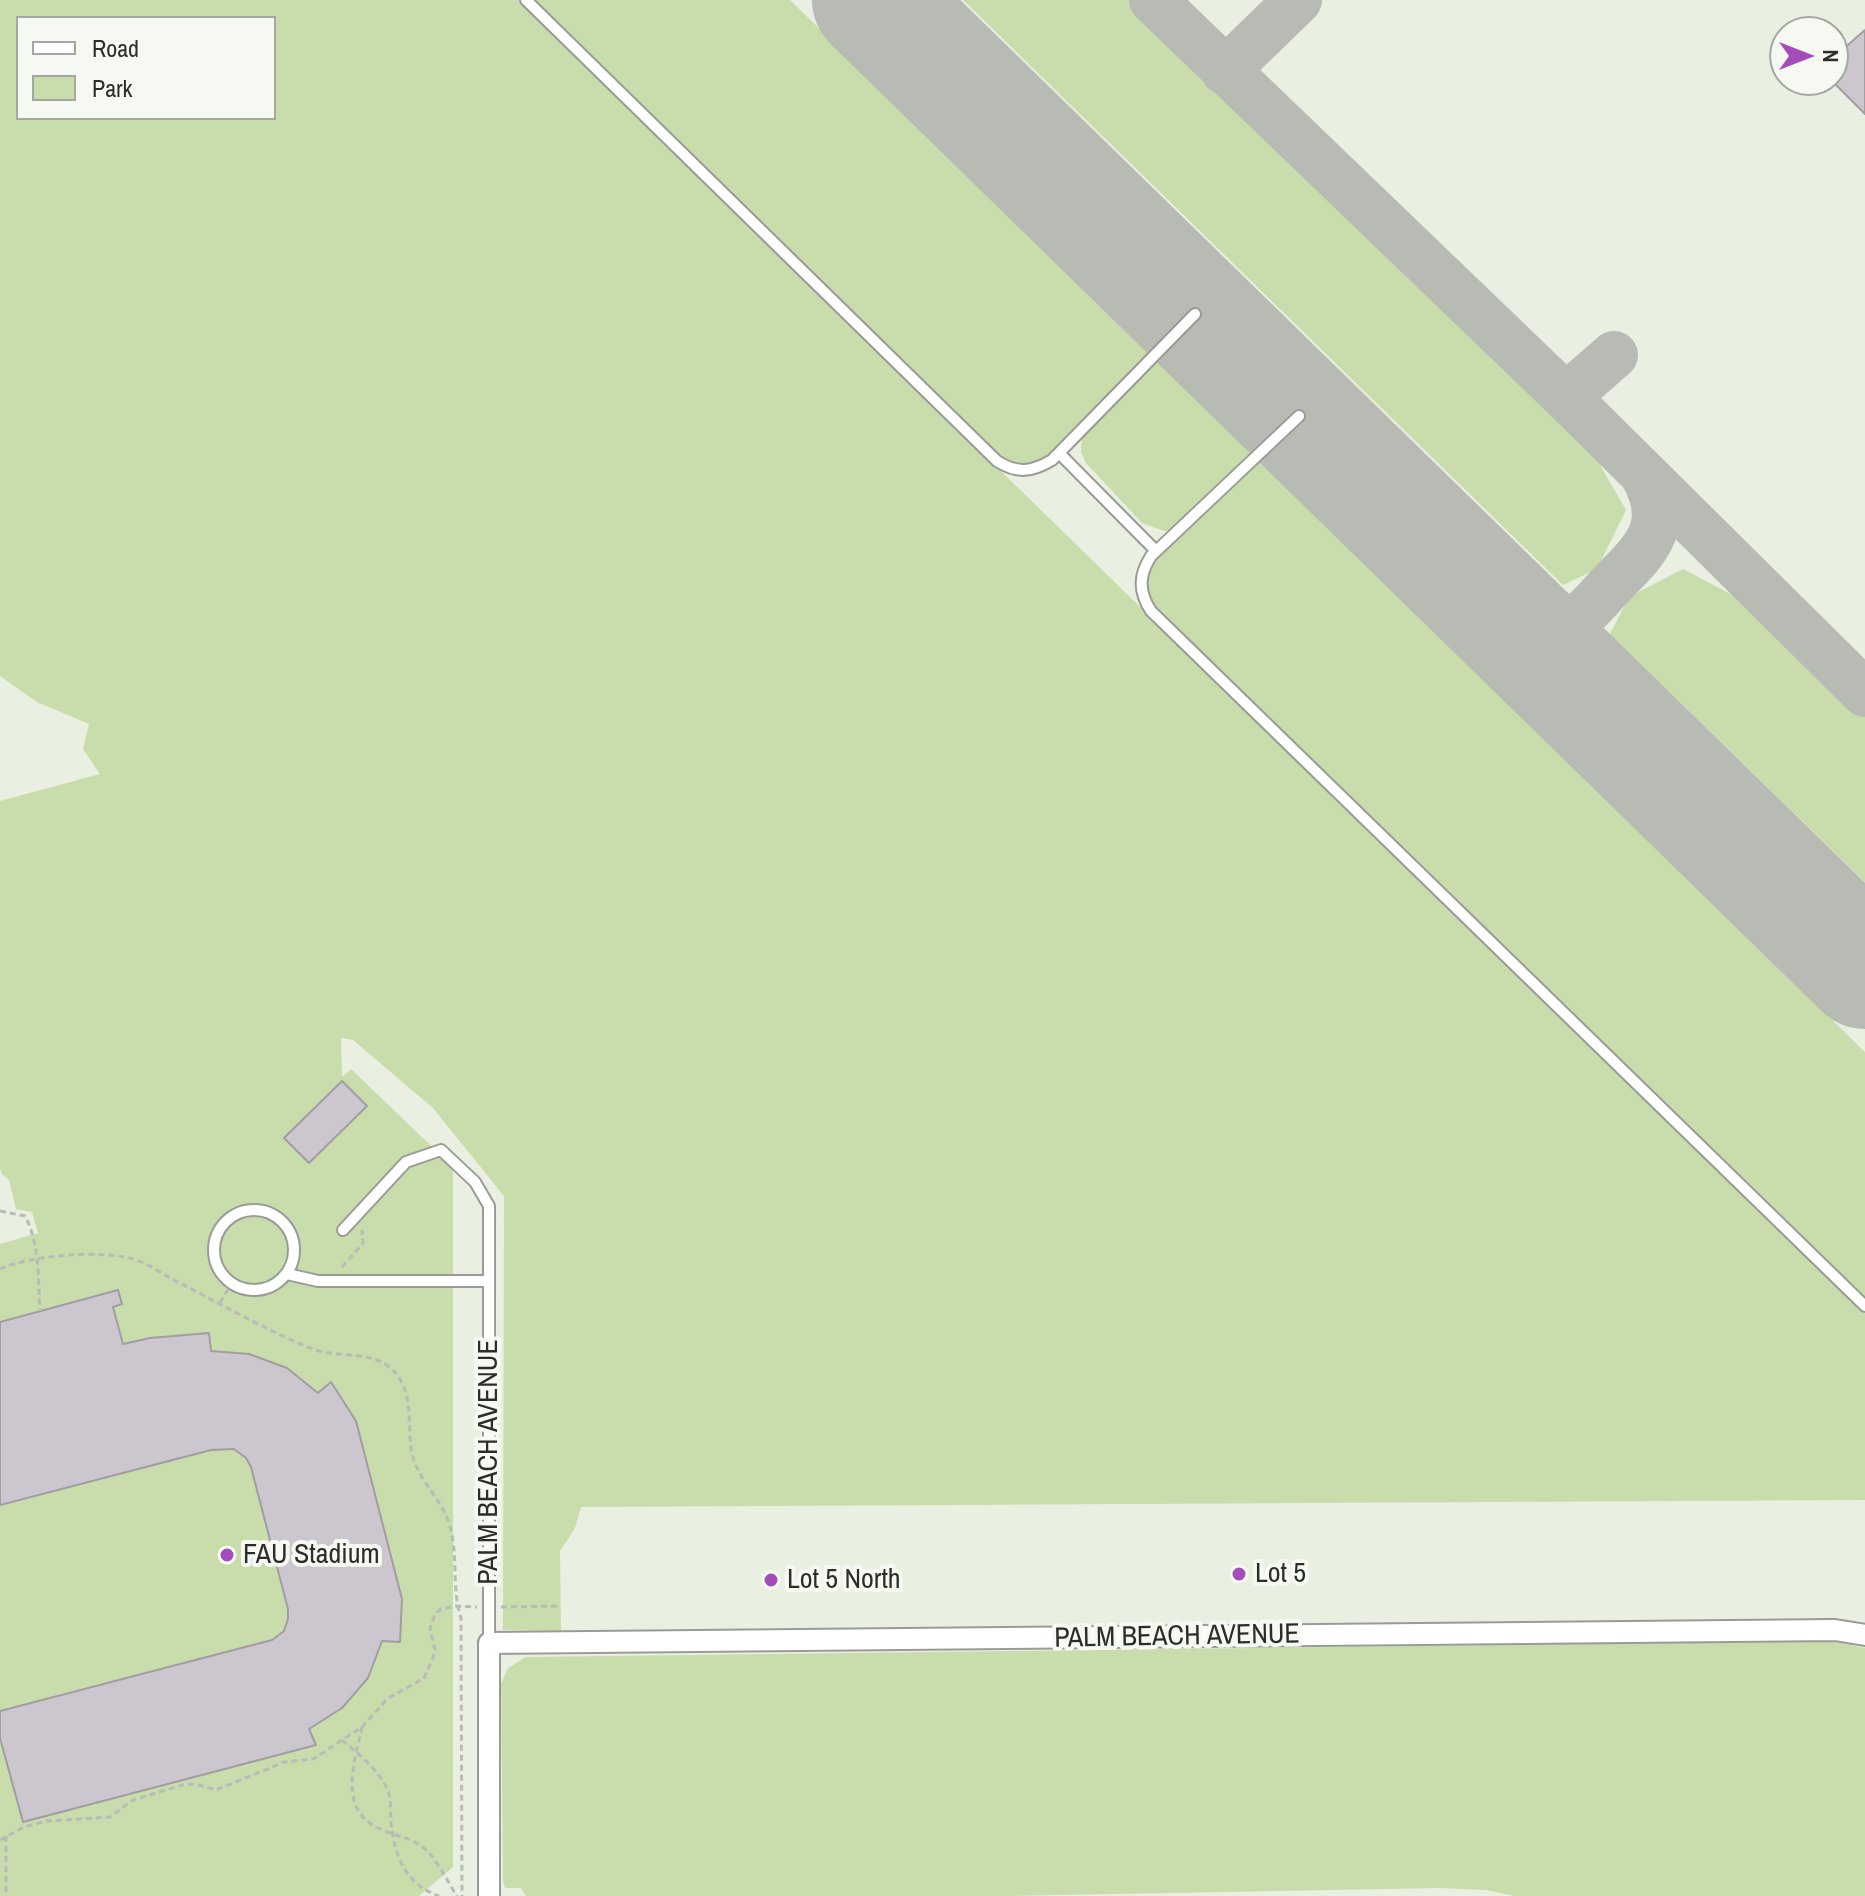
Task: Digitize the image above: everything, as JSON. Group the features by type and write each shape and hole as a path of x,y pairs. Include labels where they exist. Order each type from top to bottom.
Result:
{"street":[{"name":"PALM BEACH AVENUE","path":"489,1896 489,1643 1696,1630 1835,1630 1865,1635"}],"lane":[{"path":"526,0 997,461 1016,471 1041,467 1059,453 1195,314"},
{"path":"1299,416 1156,551 1144,567 1141,582 1141,592 1151,611 1865,1306"},
{"path":"1059,453 1156,551"},
{"name":"PALM BEACH AVENUE","path":"361,1210 406,1162 441,1150 475,1182 489,1206 489,1643"},
{"path":"261,1210 276,1216 288,1228 294,1243 294,1260 287,1274 275,1285 260,1291 245,1290 231,1284 221,1274 215,1260 214,1245 219,1231 229,1218 244,1211 261,1210"},
{"path":"343,1230 361,1210"},
{"path":"287,1274 330,1281 488,1281"}],"path":[{"path":"330,1281 363,1243 361,1210"},
{"path":"0,1211 25,1216 37,1259 40,1311"},
{"path":"0,1269 37,1259 76,1255 137,1260 313,1350 375,1359 390,1368 401,1381 408,1401 411,1450 418,1470 443,1507 456,1554 457,1606 461,1618 459,1896"},
{"path":"220,1303 231,1284"},
{"path":"0,1840 24,1827 47,1821 110,1817 133,1800 182,1785 195,1784 216,1790 284,1762 313,1759 362,1727 387,1699 424,1678 435,1650 430,1629 432,1620 441,1609 457,1606 559,1606"},
{"path":"362,1727 352,1777 358,1811 373,1825 403,1835 427,1851 459,1896"},
{"path":"342,1740 373,1766 388,1792 392,1833 400,1864 420,1887 439,1896"},
{"path":"6,1836 6,1896"}],"shaded area":[{"path":"0,0 1865,0 1865,1896 0,1896"}],"green space":[{"path":"0,0 518,0 1865,1314 1865,1500 581,1507 575,1528 560,1551 561,1631 503,1630 504,1196 433,1108 353,1040 341,1038 342,1077 351,1069 453,1167 453,1867 419,1896 0,1896 0,1244 38,1233 32,1212 16,1209 9,1180 0,1168 0,801 100,774 83,749 89,724 37,702 0,676"},
{"path":"526,0 790,0 1865,1052 1865,1306 1145,602 1144,567 1177,530 1164,531 1142,523 1086,463 1081,452 1082,430 1041,467 1007,467"},
{"path":"963,0 1132,0 1245,105 1593,453 1626,510 1597,569 1563,585"},
{"path":"1683,569 1740,599 1865,714 1865,882 1610,634 1629,597"},
{"path":"1830,1641 1865,1648 1865,1896 1514,1896 1486,1890 1440,1888 1006,1896 526,1896 521,1888 505,1888 503,1881 501,1684 508,1668 526,1657"}],"building":[{"path":"1865,30 1865,114 1847,96 1849,44"},
{"path":"342,1081 367,1106 309,1163 284,1138"},
{"path":"118,1290 122,1304 113,1307 123,1344 150,1338 209,1333 211,1351 249,1354 287,1368 318,1393 331,1382 356,1421 402,1599 400,1642 382,1641 368,1678 342,1708 309,1729 316,1745 23,1822 0,1738 0,1711 272,1640 284,1631 288,1619 251,1467 246,1458 234,1449 211,1450 0,1505 0,1322"}],"taxiway":[{"path":"1153,0 1566,397 1865,693"},
{"path":"1225,71 1298,0"},
{"path":"1566,397 1614,355"},
{"path":"1506,619 1536,628 1559,627 1579,617 1595,603 1634,561 1651,537 1656,510 1644,475"},
{"path":"1578,689 1569,660 1571,642 1582,615"}],"runway":[{"path":"873,0 1865,968"}],"place":[{"name":"FAU Stadium","path":"227,1555"},
{"name":"Lot 5","path":"1239,1574"},
{"name":"Lot 5 North","path":"771,1580"}]}
